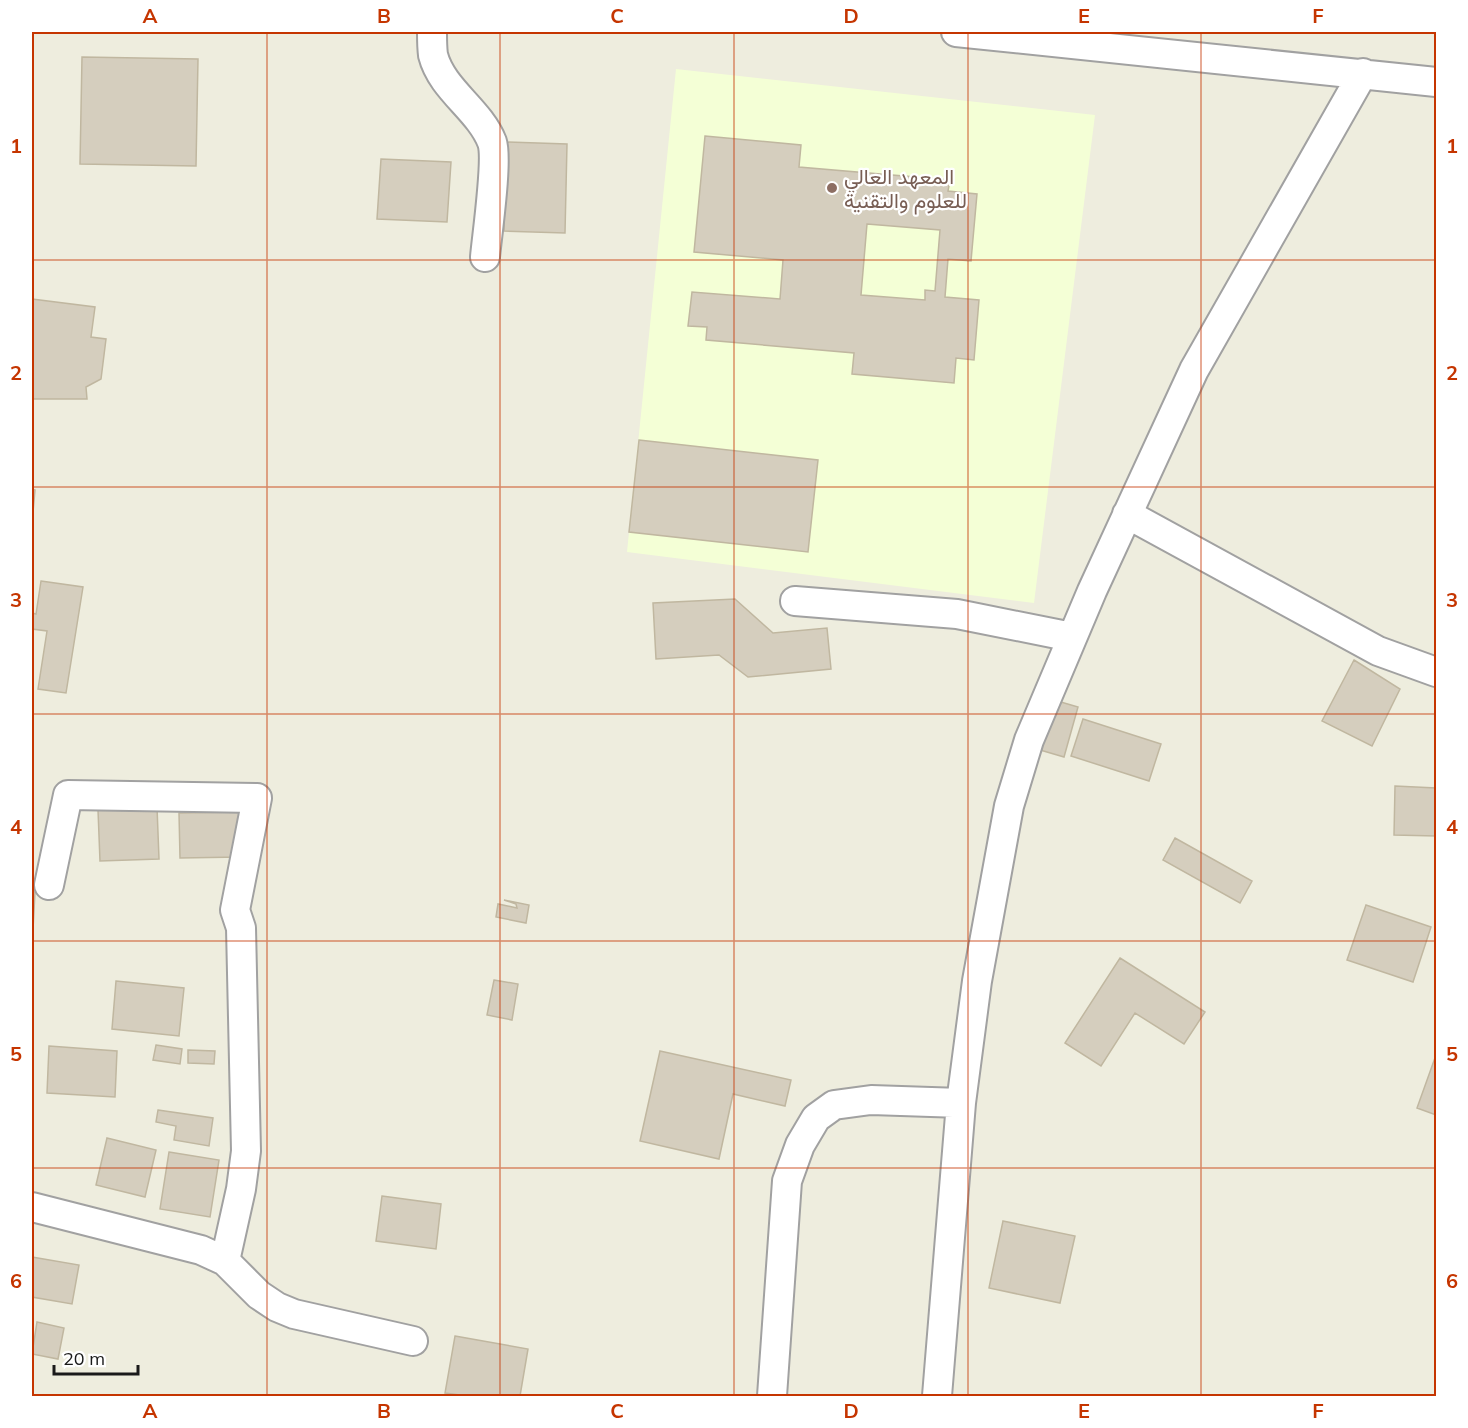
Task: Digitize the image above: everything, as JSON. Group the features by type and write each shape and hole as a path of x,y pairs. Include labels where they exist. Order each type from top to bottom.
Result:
{"street":[{"path":"432,32 434,54 443,76 484,128 493,145 492,183 484,257"},
{"path":"956,32 1168,42 1363,73 1437,82"},
{"path":"936,1396 961,1103 977,981 1009,806 1029,740 1072,637 1194,370 1363,73"},
{"path":"1127,514 1378,651 1437,672"},
{"path":"795,601 957,614 1072,637"},
{"path":"48,885 68,795 257,798 234,910 241,928 246,1151 241,1189 225,1261"},
{"path":"772,1396 787,1182 800,1145 816,1118 834,1105 871,1100 961,1103"},
{"path":"32,1207 201,1250 225,1261 259,1295 277,1307 305,1317 413,1341"}],"shaded area":[{"path":"676,69 1095,115 1034,603 627,552"}],"building":[{"path":"82,57 198,59 196,166 80,164"},
{"path":"705,136 801,145 799,167 950,180 948,191 977,194 971,261 948,259 945,297 979,300 974,360 956,358 954,383 852,374 854,353 706,340 707,327 688,326 692,292 780,299 783,260 694,252","holes":["867,224 940,230 935,291 925,290 925,300 861,295"]},
{"path":"506,142 567,144 565,233 504,231"},
{"path":"381,159 451,162 447,222 377,219"},
{"path":"32,299 95,307 91,337 106,339 101,379 86,387 87,399 33,399"},
{"path":"639,440 818,460 808,552 629,532"},
{"path":"32,489 35,490 33,512 32,512"},
{"path":"41,581 83,587 66,693 38,689 47,631 32,629 32,613 36,614"},
{"path":"735,599 773,633 827,628 831,669 748,677 719,655 656,659 653,603"},
{"path":"1354,660 1400,689 1372,746 1322,721"},
{"path":"1054,700 1078,707 1064,757 1040,750"},
{"path":"1083,719 1161,744 1149,781 1071,756"},
{"path":"1395,786 1436,788 1436,836 1394,835"},
{"path":"157,807 159,859 100,861 98,810"},
{"path":"239,812 240,857 180,858 179,813"},
{"path":"1175,838 1252,881 1240,903 1163,860"},
{"path":"32,892 35,892 32,948"},
{"path":"504,900 529,905 526,923 496,917 498,904 517,908 516,904"},
{"path":"1366,905 1431,927 1413,982 1347,960"},
{"path":"1120,958 1205,1012 1184,1044 1135,1013 1101,1066 1065,1043"},
{"path":"494,980 518,984 512,1020 487,1015"},
{"path":"116,981 184,988 179,1036 112,1029"},
{"path":"156,1045 182,1049 180,1064 153,1060"},
{"path":"49,1046 117,1051 115,1097 47,1093"},
{"path":"188,1050 215,1051 214,1064 188,1063"},
{"path":"660,1051 791,1080 785,1106 733,1094 719,1159 640,1141"},
{"path":"1436,1055 1436,1115 1417,1108"},
{"path":"158,1110 213,1118 209,1146 174,1140 176,1126 156,1122"},
{"path":"107,1138 156,1150 145,1197 96,1185"},
{"path":"169,1152 219,1160 210,1217 160,1209"},
{"path":"382,1196 441,1204 436,1249 376,1241"},
{"path":"1003,1221 1075,1236 1060,1303 989,1288"},
{"path":"32,1257 79,1265 72,1304 32,1297"},
{"path":"37,1322 64,1328 58,1359 32,1354"},
{"path":"455,1336 528,1349 520,1396 467,1396 445,1393"}],"place":[{"name":"المعهد العالي للعلوم والتقنية","path":"832,188"}]}
